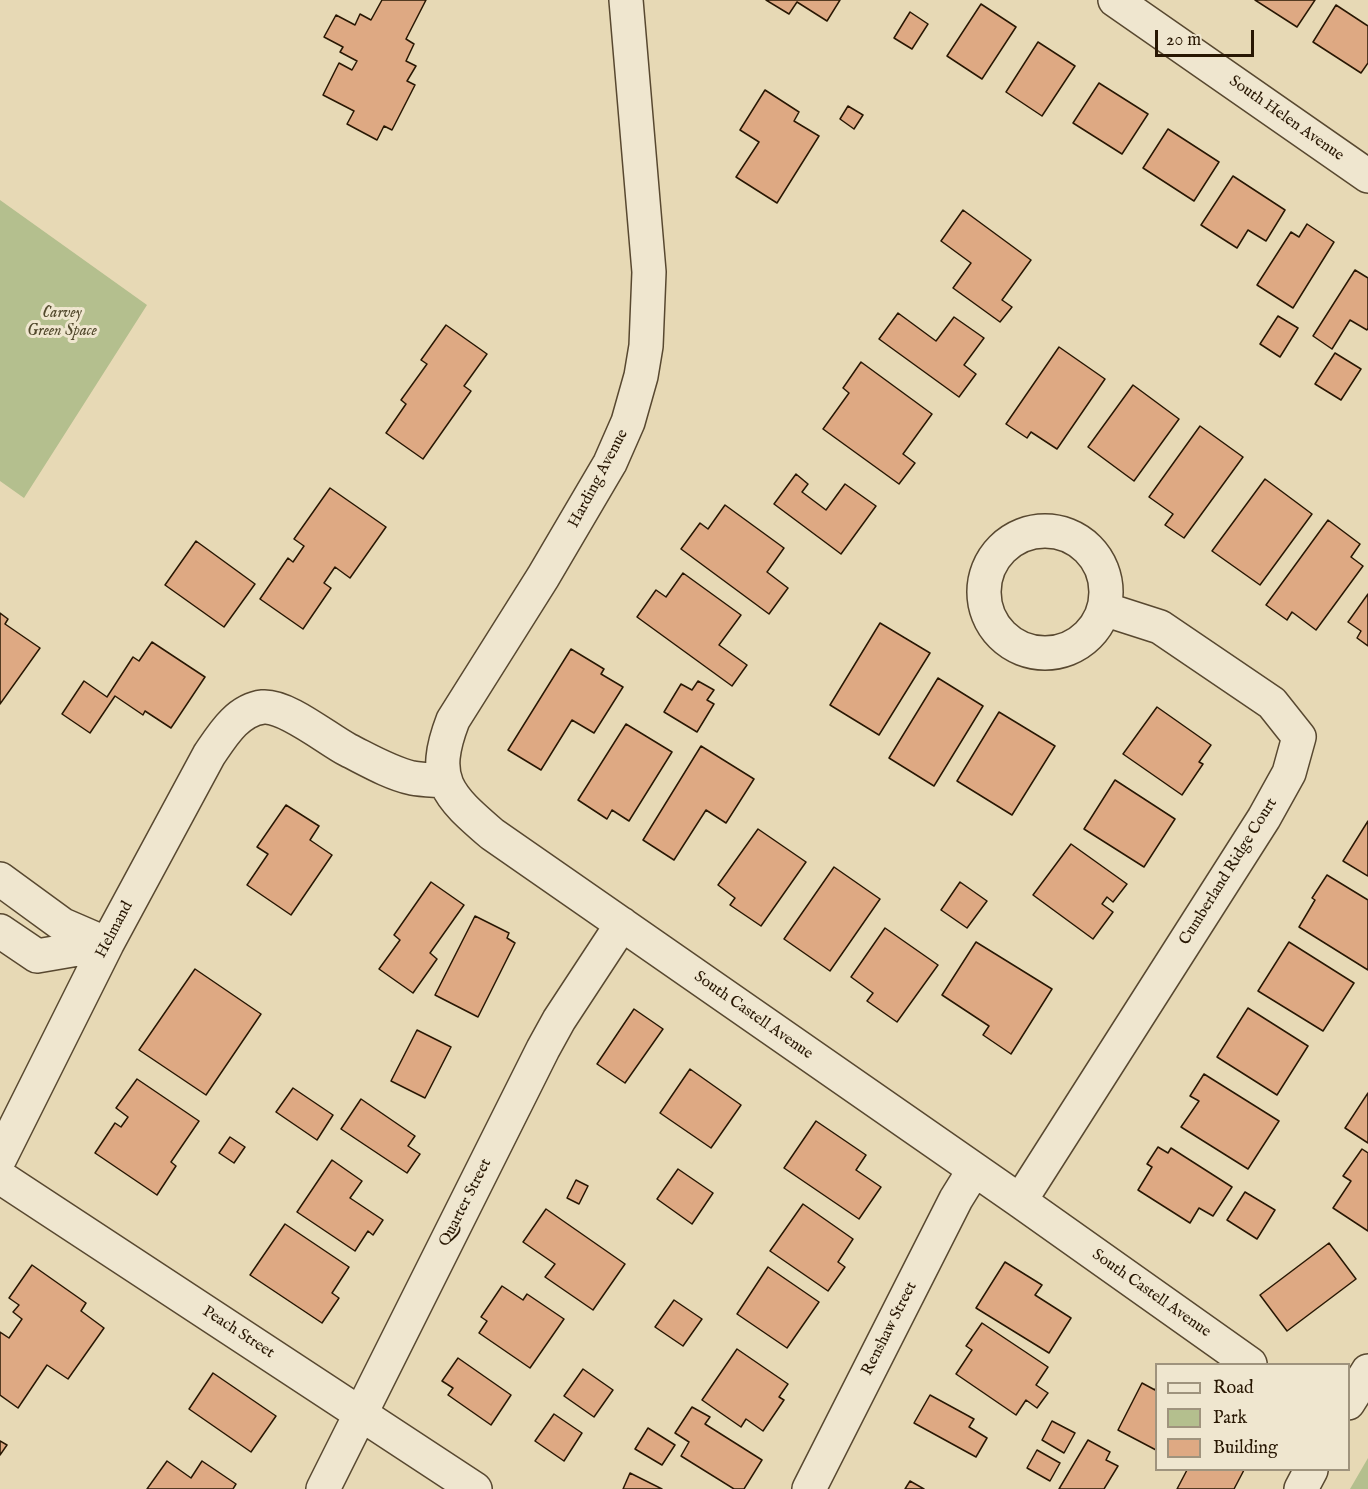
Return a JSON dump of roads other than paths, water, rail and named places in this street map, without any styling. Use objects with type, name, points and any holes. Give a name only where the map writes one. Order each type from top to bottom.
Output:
[{"type":"street","name":"Harding Avenue","points":[[445,781],[441,762],[453,720],[543,577],[610,464],[628,422],[641,376],[646,346],[649,272],[626,0]]},
{"type":"street","name":"South Helen Avenue","points":[[1115,0],[1368,176]]},
{"type":"street","name":"Cumberland Ridge Court","points":[[1020,1201],[1264,818],[1289,773],[1299,737],[1272,703],[1160,627],[1104,609]]},
{"type":"street","name":"Helmand","points":[[0,1158],[107,944],[208,754],[226,729],[245,713],[263,707],[285,712],[346,749],[383,767],[411,778],[445,781]]},
{"type":"street","name":"South Castell Avenue","points":[[445,781],[462,808],[492,834],[1020,1201],[1247,1363]]},
{"type":"street","points":[[0,879],[63,925],[107,944]]},
{"type":"street","name":"Quarter Street","points":[[323,1489],[543,1049],[559,1020],[622,924]]},
{"type":"street","points":[[0,931],[38,956],[107,944]]},
{"type":"street","name":"Renshaw Street","points":[[809,1489],[956,1199],[974,1170]]},
{"type":"street","name":"Peach Street","points":[[0,1178],[475,1489]]},
{"type":"street","points":[[1350,1400],[1368,1371]]},
{"type":"street","points":[[1301,1489],[1310,1471]]},
{"type":"park label","name":"Carvey Green Space","points":[[62,323]]}]
